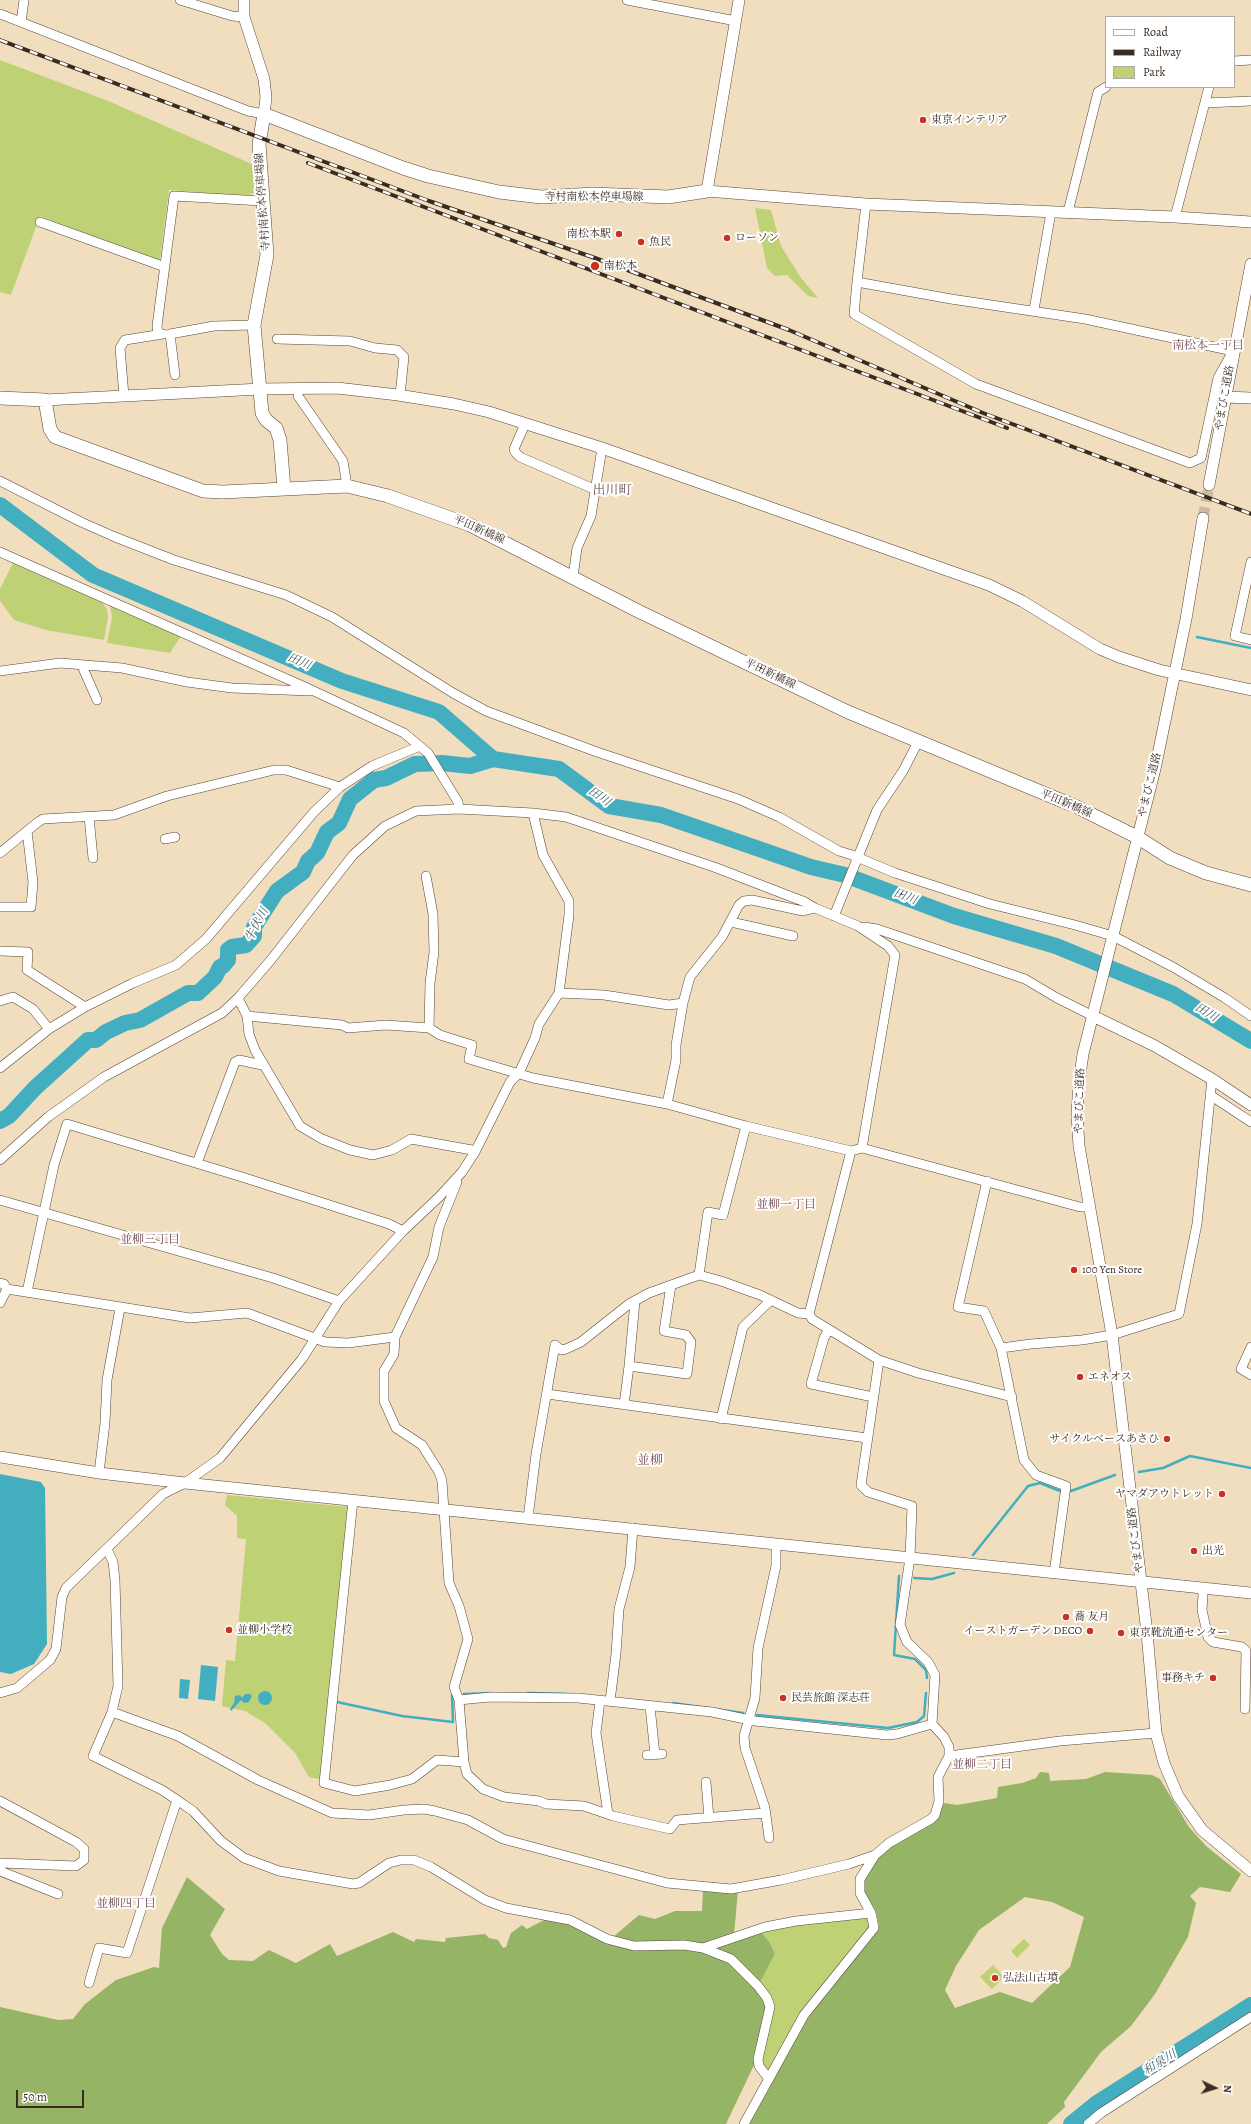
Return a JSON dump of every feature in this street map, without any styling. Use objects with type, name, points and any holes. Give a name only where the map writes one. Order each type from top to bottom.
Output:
[{"type":"main road","name":"寺村南松本停車場線","points":[[284,489],[280,440],[276,428],[266,420],[262,413],[254,325],[257,301],[267,255],[259,144],[264,114],[403,168],[428,176],[499,192],[541,197],[593,194],[668,197],[707,190]]},
{"type":"main road","points":[[0,398],[45,400],[50,429],[55,437],[64,442],[203,491],[223,492],[284,489]]},
{"type":"main road","name":"平田新橋線","points":[[284,489],[347,486],[388,496],[470,525],[572,577],[848,712],[1077,807],[1136,837],[1170,858],[1206,874],[1251,885]]},
{"type":"street","points":[[21,22],[24,0]]},
{"type":"street","points":[[180,0],[232,16],[244,17]]},
{"type":"street","points":[[0,14],[248,111],[264,114],[266,97],[264,79],[244,17],[244,0]]},
{"type":"street","points":[[627,0],[644,2],[736,21]]},
{"type":"street","points":[[740,0],[707,190],[866,204],[1175,217],[1251,222]]},
{"type":"street","points":[[1235,61],[1251,60]]},
{"type":"street","points":[[1068,212],[1098,92],[1105,88]]},
{"type":"street","points":[[1175,217],[1209,88]]},
{"type":"street","points":[[1205,103],[1251,101]]},
{"type":"street","points":[[158,335],[157,326],[174,196],[262,201]]},
{"type":"street","points":[[857,282],[951,299],[1034,310],[1085,319],[1233,351],[1218,378],[1201,458],[1190,463],[976,384],[854,314],[857,282],[866,204]]},
{"type":"street","points":[[1034,310],[1051,212]]},
{"type":"street","points":[[40,222],[165,267]]},
{"type":"street","name":"やまびこ道路","points":[[1209,485],[1224,397],[1251,264]]},
{"type":"street","points":[[124,396],[120,348],[125,340],[214,326],[254,325]]},
{"type":"street","points":[[170,334],[175,375]]},
{"type":"street","points":[[276,339],[350,341],[375,348],[397,350],[404,357],[400,395]]},
{"type":"street","points":[[45,400],[261,389],[337,388],[400,395],[454,404],[489,412],[602,448],[989,584],[1022,601],[1100,648],[1138,664],[1251,690]]},
{"type":"street","points":[[298,396],[343,461],[347,486]]},
{"type":"street","points":[[1224,397],[1251,398]]},
{"type":"street","points":[[526,424],[514,449],[520,457],[596,490]]},
{"type":"street","points":[[572,577],[577,548],[590,516],[596,490],[602,448]]},
{"type":"street","points":[[0,481],[81,522],[115,537],[174,560],[286,595],[332,617],[486,712],[590,750],[738,799],[779,817],[839,851],[895,873],[990,904],[1075,925],[1112,939],[1173,967],[1225,998],[1251,1016]]},
{"type":"street","name":"やまびこ道路","points":[[1203,518],[1186,619],[1155,769],[1136,837],[1083,1054],[1077,1114],[1079,1146],[1112,1335],[1141,1582],[1251,1593]]},
{"type":"street","points":[[0,552],[315,691],[404,733],[428,752],[459,808]]},
{"type":"street","points":[[1251,562],[1235,636],[1251,640]]},
{"type":"street","points":[[0,671],[60,663],[82,666],[122,668],[187,682],[232,688],[315,691]]},
{"type":"street","points":[[82,666],[97,700]]},
{"type":"street","points":[[835,914],[877,810],[904,771],[918,742]]},
{"type":"street","points":[[0,1068],[49,1029],[85,1007],[133,983],[176,965],[201,943],[314,812],[340,787],[372,766],[420,746]]},
{"type":"street","points":[[0,853],[43,819],[114,815],[167,796],[274,770],[286,770],[340,787]]},
{"type":"street","points":[[0,1160],[48,1117],[104,1077],[222,1013],[238,998],[270,961],[352,855],[385,826],[400,817],[416,811],[459,808],[533,813],[580,820],[714,867],[805,902],[815,908],[835,914],[858,926],[888,946],[895,955],[862,1148]]},
{"type":"street","points":[[533,813],[543,855],[569,901],[569,915],[559,993],[549,1006],[539,1024],[535,1038],[519,1073],[510,1082],[475,1152],[462,1172],[448,1201],[439,1227],[433,1257],[395,1337],[394,1354],[384,1371],[384,1401],[396,1428],[422,1445],[439,1472],[442,1481],[449,1583],[459,1606],[468,1639],[454,1687],[459,1700],[464,1762],[467,1774],[483,1789],[504,1797],[539,1801],[546,1804],[584,1806],[608,1814],[670,1829],[677,1820],[766,1813]]},
{"type":"street","points":[[89,817],[93,858]]},
{"type":"street","points":[[0,907],[31,907],[33,882],[27,831]]},
{"type":"street","points":[[165,839],[175,837]]},
{"type":"street","points":[[426,876],[433,914],[434,952],[430,983],[429,1028]]},
{"type":"street","points":[[667,1104],[676,1060],[676,1045],[683,1003],[690,977],[722,937],[739,905],[744,901],[752,900],[804,911],[815,908]]},
{"type":"street","points":[[731,922],[793,936]]},
{"type":"street","points":[[858,926],[877,929],[1025,979],[1057,998],[1094,1011],[1212,1079],[1251,1105]]},
{"type":"street","points":[[0,951],[28,952],[27,970],[85,1007]]},
{"type":"street","points":[[559,993],[604,994],[668,1005],[683,1003]]},
{"type":"street","points":[[0,1001],[14,997],[33,1009],[49,1029]]},
{"type":"street","points":[[238,998],[247,1016],[250,1034],[262,1064],[300,1126],[322,1139],[350,1150],[373,1155],[392,1150],[410,1139],[472,1150],[475,1152]]},
{"type":"street","points":[[247,1016],[342,1024],[348,1028],[386,1025],[429,1028],[440,1035],[472,1045],[470,1059],[519,1073],[667,1104],[746,1126],[852,1151],[862,1148],[987,1181],[1080,1208],[1090,1207]]},
{"type":"street","points":[[197,1163],[235,1062],[239,1060],[262,1064]]},
{"type":"street","points":[[1002,1348],[1082,1340],[1112,1335],[1179,1314],[1197,1224],[1212,1079]]},
{"type":"street","points":[[1210,1095],[1251,1122]]},
{"type":"street","points":[[27,1292],[43,1211],[54,1165],[67,1124],[197,1163],[389,1224],[403,1231]]},
{"type":"street","points":[[699,1275],[708,1212],[723,1215],[746,1126]]},
{"type":"street","points":[[852,1151],[809,1314],[812,1319],[828,1331],[879,1360],[918,1373],[1012,1397]]},
{"type":"street","points":[[0,1692],[17,1688],[50,1660],[56,1650],[62,1597],[66,1588],[163,1494],[185,1483],[220,1458],[302,1359],[339,1301],[403,1231],[439,1197],[462,1172]]},
{"type":"street","points":[[987,1181],[958,1307],[984,1311],[1002,1348],[1026,1464],[1036,1475],[1066,1486],[1054,1573]]},
{"type":"street","points":[[0,1200],[43,1211],[273,1278],[339,1301]]},
{"type":"street","points":[[528,1518],[536,1454],[555,1345],[561,1350],[581,1342],[619,1310],[648,1293],[699,1275],[721,1281],[771,1300],[798,1313],[809,1314]]},
{"type":"street","points":[[629,1366],[687,1374],[691,1342],[686,1335],[664,1330],[671,1285]]},
{"type":"street","points":[[0,1303],[4,1286],[27,1292],[120,1308],[190,1318],[247,1313],[325,1342],[348,1343],[395,1337]]},
{"type":"street","points":[[721,1419],[743,1327],[771,1300]]},
{"type":"street","points":[[624,1405],[635,1301]]},
{"type":"street","points":[[99,1473],[105,1423],[107,1380],[120,1308]]},
{"type":"street","points":[[828,1331],[824,1338],[811,1384],[873,1397]]},
{"type":"street","points":[[1251,1347],[1241,1370],[1251,1375]]},
{"type":"street","points":[[744,2124],[804,2015],[874,1928],[871,1912],[860,1893],[860,1879],[875,1855],[889,1843],[931,1819],[935,1815],[939,1801],[938,1777],[949,1756],[949,1747],[944,1737],[932,1724],[935,1675],[928,1662],[908,1642],[900,1625],[910,1558],[912,1506],[868,1492],[861,1485],[879,1360]]},
{"type":"street","points":[[547,1394],[867,1438]]},
{"type":"street","points":[[0,1457],[99,1473],[185,1483],[633,1528],[1141,1582],[1156,1733],[1164,1763],[1178,1796],[1202,1830],[1251,1871]]},
{"type":"street","points":[[353,1500],[324,1783],[355,1790],[383,1786],[412,1778],[437,1760],[464,1762]]},
{"type":"street","points":[[610,1701],[616,1654],[619,1609],[630,1567],[633,1528]]},
{"type":"street","points":[[769,1838],[766,1813],[745,1748],[744,1736],[755,1698],[758,1648],[776,1566],[776,1544]]},
{"type":"street","points":[[107,1549],[113,1562],[118,1642],[118,1686],[112,1712],[94,1756],[162,1790],[193,1811],[221,1841],[244,1858],[279,1871],[353,1884],[359,1883],[389,1863],[402,1860],[414,1860],[431,1867],[485,1900],[506,1908],[570,1920],[607,1939],[634,1946],[684,1945],[703,1948],[731,1959],[758,1986],[767,1998],[770,2007],[758,2059],[760,2066],[769,2079]]},
{"type":"street","points":[[1202,1588],[1202,1610],[1208,1637],[1213,1642],[1242,1647],[1246,1651],[1245,1709]]},
{"type":"street","points":[[459,1700],[490,1697],[562,1697],[712,1712],[748,1718],[755,1721],[887,1735],[897,1734],[932,1724]]},
{"type":"street","points":[[600,1701],[596,1733],[608,1814]]},
{"type":"street","points":[[650,1706],[655,1755]]},
{"type":"street","points":[[112,1712],[178,1736],[258,1780],[332,1813],[369,1815],[404,1810],[424,1809],[435,1811],[468,1820],[503,1839],[667,1884],[731,1889],[781,1880],[849,1864],[875,1855]]},
{"type":"street","points":[[949,1756],[1060,1741],[1156,1733]]},
{"type":"street","points":[[706,1782],[710,1791],[709,1818]]},
{"type":"street","points":[[90,1983],[99,1948],[127,1953],[176,1800]]},
{"type":"street","points":[[0,1801],[76,1842],[84,1849],[84,1860],[76,1866],[0,1863]]},
{"type":"street","points":[[0,1871],[58,1894]]},
{"type":"street","points":[[703,1948],[765,1927],[796,1921],[871,1912]]},
{"type":"street","points":[[1088,2124],[1101,2113],[1251,2016]]},
{"type":"green space","points":[[0,60],[106,100],[254,165],[254,193],[245,196],[169,190],[160,259],[158,261],[40,216],[11,295],[0,292]]},
{"type":"green space","points":[[755,208],[771,210],[781,246],[801,278],[818,298],[808,296],[787,275],[775,276],[767,268]]},
{"type":"green space","points":[[14,561],[101,600],[107,610],[108,617],[104,640],[46,630],[14,620],[0,601],[0,589]]},
{"type":"green space","points":[[110,605],[181,636],[170,653],[107,643],[112,618]]},
{"type":"green space","points":[[227,1495],[349,1507],[321,1777],[319,1779],[309,1777],[295,1753],[265,1723],[245,1711],[222,1706],[226,1660],[235,1661],[246,1539],[237,1538],[237,1516],[225,1505]]},
{"type":"green space","points":[[1040,1772],[1049,1773],[1050,1781],[1086,1779],[1105,1772],[1152,1775],[1160,1779],[1189,1827],[1206,1846],[1241,1874],[1230,1892],[1200,1887],[1190,1896],[1196,1903],[1188,1937],[1155,1994],[1131,2026],[1101,2052],[1064,2102],[1065,2107],[1047,2124],[748,2124],[765,2096],[799,2030],[879,1926],[876,1911],[864,1891],[865,1878],[872,1864],[886,1850],[945,1803],[957,1805],[997,1798],[998,1787],[1022,1783],[1036,1778]],"holes":[[[1025,1897],[1052,1902],[1084,1917],[1070,1967],[1032,2003],[1000,1992],[955,2008],[945,1990],[956,1966],[979,1930]]]},
{"type":"green space","points":[[187,1877],[225,1909],[210,1935],[222,1954],[229,1960],[253,1961],[269,1950],[296,1963],[330,1944],[337,1956],[393,1932],[414,1942],[416,1939],[445,1942],[446,1938],[485,1934],[489,1938],[498,1940],[503,1948],[506,1947],[511,1933],[522,1925],[527,1929],[546,1919],[571,1923],[607,1942],[639,1915],[655,1919],[675,1911],[702,1911],[703,1890],[738,1890],[734,1935],[761,1932],[770,1943],[775,1954],[757,1988],[767,2007],[755,2063],[726,2124],[0,2124],[0,2007],[58,2020],[73,2019],[85,2004],[116,1980],[154,1967],[159,1968],[162,1928]]},
{"type":"green space","points":[[867,1918],[870,1925],[864,1938],[770,2070],[766,2070],[761,2061],[759,1984],[775,1954],[770,1943],[761,1932],[800,1924]]},
{"type":"green space","points":[[1024,1939],[1030,1945],[1017,1958],[1011,1951]]},
{"type":"green space","points":[[993,1965],[1004,1977],[992,1989],[980,1977]]},
{"type":"water","points":[[0,1474],[41,1482],[45,1488],[47,1644],[34,1664],[11,1674],[0,1672]]},
{"type":"water","points":[[201,1665],[218,1667],[215,1701],[198,1699]]},
{"type":"water","points":[[180,1679],[190,1680],[188,1699],[179,1698]]},
{"type":"water","points":[[265,1691],[270,1693],[272,1698],[270,1703],[265,1705],[260,1703],[258,1698],[260,1693]]},
{"type":"water","points":[[245,1694],[250,1694],[252,1696],[249,1702],[244,1703],[241,1700],[231,1711],[230,1709],[234,1703],[235,1696],[240,1695],[242,1698]]},
{"type":"waterway","name":"田川","points":[[0,505],[93,575],[342,681],[439,712],[493,759],[559,769],[609,806],[661,815],[811,867],[845,875],[954,916],[1056,946],[1173,994],[1251,1041]]},
{"type":"waterway","points":[[1197,637],[1251,648]]},
{"type":"waterway","name":"牛伏川","points":[[0,1121],[9,1116],[35,1088],[88,1040],[96,1040],[106,1032],[125,1023],[140,1020],[188,993],[198,993],[215,977],[220,967],[223,966],[228,960],[228,950],[232,947],[246,945],[254,936],[254,927],[277,891],[303,872],[308,861],[317,853],[327,832],[339,823],[350,799],[374,780],[386,778],[415,764],[442,763],[470,766],[493,759]]},
{"type":"waterway","points":[[1139,1472],[1163,1468],[1190,1456],[1251,1468]]},
{"type":"waterway","points":[[1071,1491],[1115,1475]]},
{"type":"waterway","points":[[973,1555],[1028,1486],[1040,1483],[1060,1491]]},
{"type":"waterway","points":[[914,1578],[932,1579],[954,1573]]},
{"type":"waterway","points":[[899,1576],[894,1655],[915,1659],[926,1670],[927,1678]]},
{"type":"waterway","points":[[464,1694],[491,1693]]},
{"type":"waterway","points":[[528,1693],[567,1694]]},
{"type":"waterway","points":[[757,1715],[888,1728],[917,1722],[924,1716],[926,1693]]},
{"type":"waterway","points":[[337,1702],[402,1716],[453,1722],[452,1695]]},
{"type":"waterway","points":[[673,1703],[743,1713]]},
{"type":"waterway","name":"和泉川","points":[[1071,2124],[1097,2103],[1251,2005]]},
{"type":"tunnel","points":[[1203,518],[1209,485]]},
{"type":"railway","points":[[0,40],[429,201],[595,258],[789,330],[983,413],[1251,514]]},
{"type":"railway","points":[[308,163],[1007,428]]},
{"type":"place","name":"東京インテリア","points":[[923,120]]},
{"type":"place","name":"南松本駅","points":[[619,234]]},
{"type":"place","name":"ローソン","points":[[727,238]]},
{"type":"place","name":"魚民","points":[[641,242]]},
{"type":"place","name":"南松本","points":[[595,266]]},
{"type":"place","name":"100 Yen Store","points":[[1074,1270]]},
{"type":"place","name":"エネオス","points":[[1080,1377]]},
{"type":"place","name":"サイクルベースあさひ","points":[[1167,1439]]},
{"type":"place","name":"ヤマダアウトレット","points":[[1222,1494]]},
{"type":"place","name":"出光","points":[[1194,1551]]},
{"type":"place","name":"蕎 友月","points":[[1066,1617]]},
{"type":"place","name":"並柳小学校","points":[[229,1630]]},
{"type":"place","name":"イーストガーデン DECO","points":[[1090,1631]]},
{"type":"place","name":"東京靴流通センター","points":[[1121,1633]]},
{"type":"place","name":"事務キチ","points":[[1213,1678]]},
{"type":"place","name":"民芸旅館 深志荘","points":[[783,1698]]},
{"type":"place","name":"弘法山古墳","points":[[995,1978]]},
{"type":"district","name":"南松本一丁目","points":[[1208,346]]},
{"type":"district","name":"出川町","points":[[612,491]]},
{"type":"district","name":"並柳一丁目","points":[[786,1205]]},
{"type":"district","name":"並柳三丁目","points":[[150,1240]]},
{"type":"district","name":"並柳","points":[[650,1461]]},
{"type":"district","name":"並柳二丁目","points":[[982,1765]]},
{"type":"district","name":"並柳四丁目","points":[[126,1904]]}]
